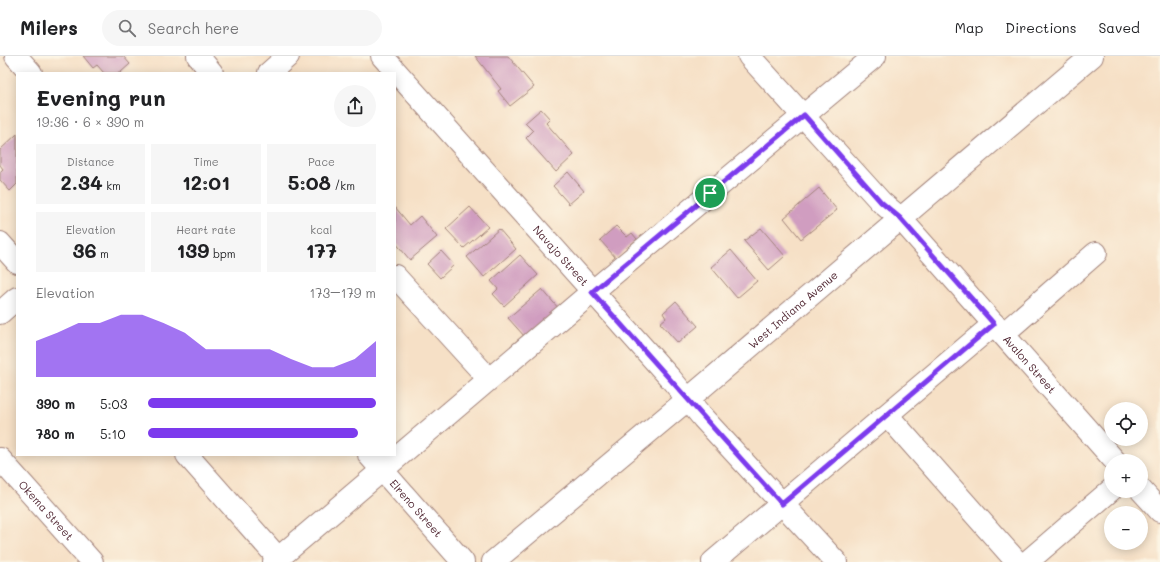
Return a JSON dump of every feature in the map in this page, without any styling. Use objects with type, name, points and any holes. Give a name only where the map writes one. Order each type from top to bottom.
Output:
[{"type":"street","points":[[16,56],[29,72]]},
{"type":"street","points":[[198,56],[211,72]]},
{"type":"street","points":[[270,72],[288,56]]},
{"type":"street","name":"Navajo Street","points":[[382,56],[671,379],[687,400],[836,562]]},
{"type":"street","name":"Avalon Street","points":[[750,56],[881,202],[900,218],[1109,454]]},
{"type":"street","points":[[396,447],[489,379],[875,56]]},
{"type":"street","name":"West Indiana Avenue","points":[[493,562],[687,400],[1092,56]]},
{"type":"street","points":[[0,243],[16,261]]},
{"type":"street","points":[[713,562],[887,415],[1096,253]]},
{"type":"street","points":[[396,277],[489,379]]},
{"type":"street","points":[[0,313],[16,299]]},
{"type":"street","points":[[887,415],[1017,562]]},
{"type":"street","points":[[188,456],[276,560],[375,462],[383,456]]},
{"type":"street","name":"Okema Street","points":[[0,459],[92,562]]},
{"type":"street","name":"Elreno Street","points":[[375,462],[462,562]]},
{"type":"street","points":[[1028,562],[1104,496]]},
{"type":"street","points":[[1148,498],[1160,511]]},
{"type":"building","points":[[83,56],[123,56],[130,64],[121,72],[103,72],[97,65],[93,68]]},
{"type":"building","points":[[475,56],[508,56],[534,87],[510,106],[498,91],[501,89]]},
{"type":"building","points":[[541,109],[550,119],[546,123],[574,155],[556,172],[526,138],[533,131],[525,123]]},
{"type":"building","points":[[16,135],[16,185],[10,191],[0,180],[0,172],[3,169],[0,165],[0,150]]},
{"type":"building","points":[[568,172],[584,191],[569,204],[553,186]]},
{"type":"building","points":[[819,188],[837,210],[801,239],[784,218]]},
{"type":"building","points":[[470,207],[488,227],[464,248],[446,229]]},
{"type":"building","points":[[396,208],[410,225],[420,216],[437,237],[410,260],[396,243]]},
{"type":"building","points":[[616,226],[627,237],[632,233],[637,239],[616,258],[600,240]]},
{"type":"building","points":[[761,228],[785,256],[769,270],[744,241]]},
{"type":"building","points":[[499,229],[516,249],[484,277],[467,257]]},
{"type":"building","points":[[731,250],[757,281],[737,298],[711,267]]},
{"type":"building","points":[[441,251],[454,265],[440,278],[427,264]]},
{"type":"building","points":[[520,255],[538,275],[504,306],[493,294],[498,289],[491,281]]},
{"type":"building","points":[[542,289],[559,309],[525,337],[508,318]]},
{"type":"building","points":[[676,301],[698,326],[678,343],[660,323],[666,318],[663,313]]},
{"type":"route","points":[[804,115],[881,202],[900,218],[994,324],[782,504],[703,418],[671,379],[592,292],[710,193],[804,115]]}]
